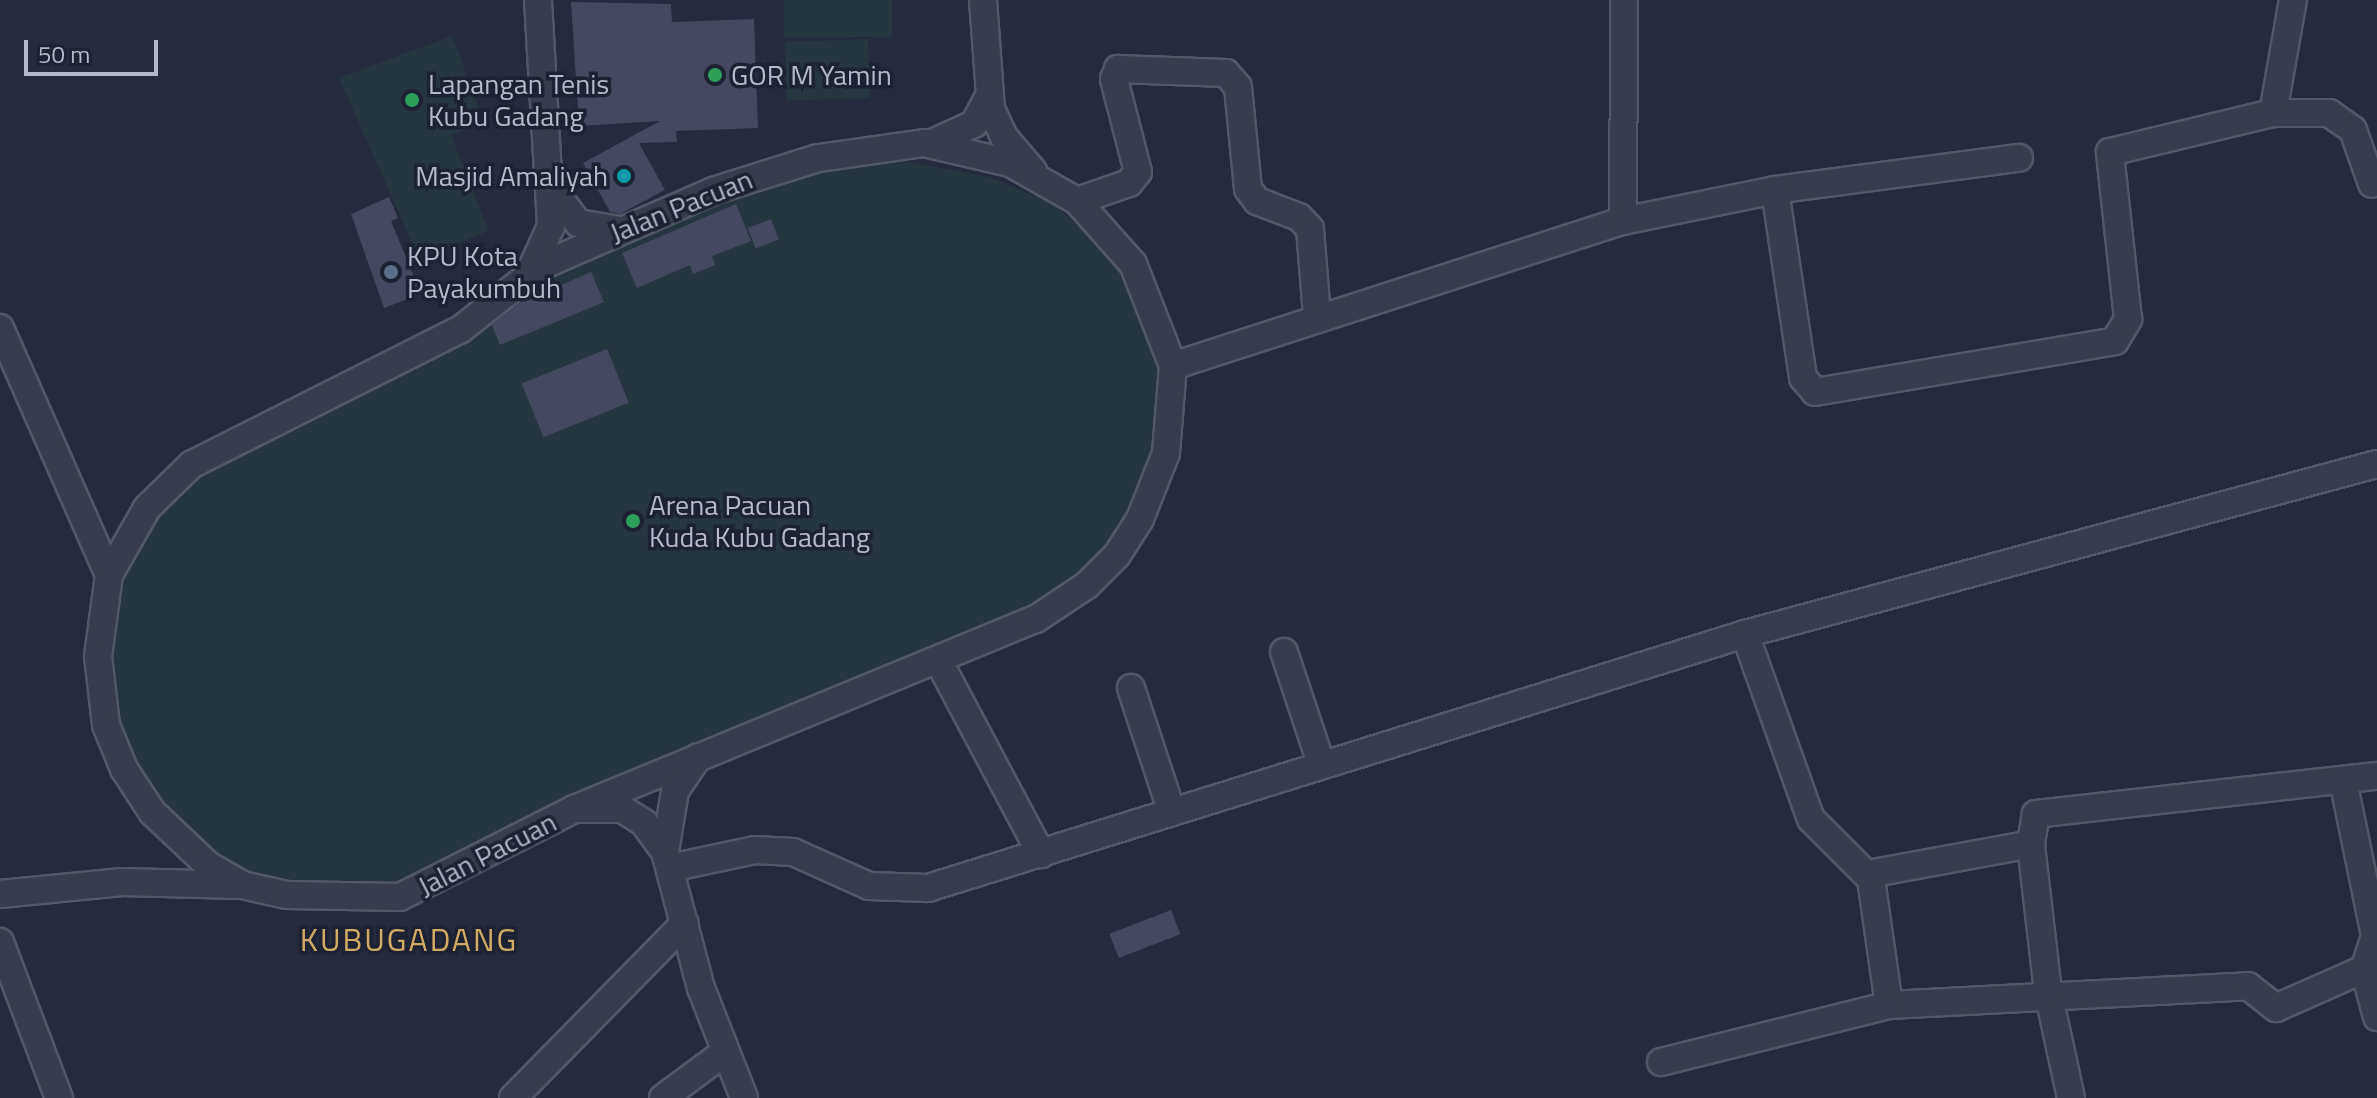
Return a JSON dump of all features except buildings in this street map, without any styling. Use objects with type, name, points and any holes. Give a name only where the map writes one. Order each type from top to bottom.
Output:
[{"type":"street","points":[[515,286],[549,240],[551,187],[538,0]]},
{"type":"street","points":[[983,0],[989,96],[1004,137],[1038,176]]},
{"type":"street","points":[[1623,221],[1624,0]]},
{"type":"street","points":[[2273,113],[2293,0]]},
{"type":"street","points":[[1077,201],[1129,183],[1138,172],[1114,79],[1118,69],[1226,73],[1238,87],[1248,189],[1257,201],[1299,217],[1310,229],[1317,316]]},
{"type":"street","points":[[924,143],[967,130],[989,96]]},
{"type":"street","points":[[1775,190],[1803,378],[1811,390],[1827,393],[2115,341],[2128,319],[2110,152],[2273,113],[2329,113],[2353,130],[2372,184]]},
{"type":"street","name":"Jalan Pacuan","points":[[924,143],[980,154],[1038,176],[1077,201],[1133,264],[1173,366],[1166,453],[1140,519],[1117,555],[1055,608],[938,660],[574,809],[400,897],[326,900],[242,885],[208,865],[161,822],[113,746],[98,656],[109,575],[141,516],[183,470],[461,329],[515,286],[619,230],[762,173],[861,150],[924,143]]},
{"type":"street","points":[[1173,366],[1317,316],[1623,221],[1775,190],[2019,158]]},
{"type":"street","points":[[551,187],[578,223],[619,230]]},
{"type":"street","points":[[0,328],[109,575]]},
{"type":"street","points":[[667,860],[755,850],[793,852],[892,890],[928,888],[1321,763],[1745,634],[2377,464]]},
{"type":"street","points":[[1745,634],[1811,819],[1868,874],[1889,1005]]},
{"type":"street","points":[[1284,652],[1321,763]]},
{"type":"street","points":[[938,660],[1041,854]]},
{"type":"street","points":[[1131,688],[1171,810]]},
{"type":"street","points":[[667,860],[675,791],[698,757]]},
{"type":"street","points":[[2071,1098],[2048,992],[2031,844],[2031,819],[2041,811],[2377,776]]},
{"type":"street","points":[[2343,780],[2375,936],[2364,969],[2377,1017]]},
{"type":"street","points":[[574,809],[622,809],[644,823],[667,860],[725,1052],[744,1098]]},
{"type":"street","points":[[1868,874],[2031,844]]},
{"type":"street","points":[[0,894],[122,882],[242,885]]},
{"type":"street","points":[[513,1098],[685,923]]},
{"type":"street","points":[[0,942],[59,1098]]},
{"type":"street","points":[[1661,1062],[1889,1005],[2048,992],[2248,986],[2276,1008],[2364,969]]},
{"type":"street","points":[[663,1098],[725,1052]]},
{"type":"shaded area","points":[[784,0],[892,0],[892,37],[784,37]]},
{"type":"shaded area","points":[[452,36],[484,122],[451,135],[489,231],[419,258],[339,78]]},
{"type":"shaded area","points":[[868,39],[870,98],[787,101],[785,42]]},
{"type":"shaded area","name":"Arena Pacuan Kuda Kubu Gadang","points":[[892,159],[989,177],[1054,204],[1110,256],[1136,300],[1159,368],[1159,439],[1132,508],[1091,565],[1030,606],[571,802],[390,888],[306,891],[225,866],[147,790],[109,704],[108,597],[162,490],[537,280],[701,206],[843,163]]},
{"type":"place","name":"GOR M Yamin","points":[[715,75]]},
{"type":"place","name":"Lapangan Tenis Kubu Gadang","points":[[412,100]]},
{"type":"place","name":"Masjid Amaliyah","points":[[624,176]]},
{"type":"place","name":"KPU Kota Payakumbuh","points":[[391,272]]},
{"type":"place","name":"Arena Pacuan Kuda Kubu Gadang","points":[[633,521]]},
{"type":"district","name":"KUBUGADANG","points":[[409,939]]}]
